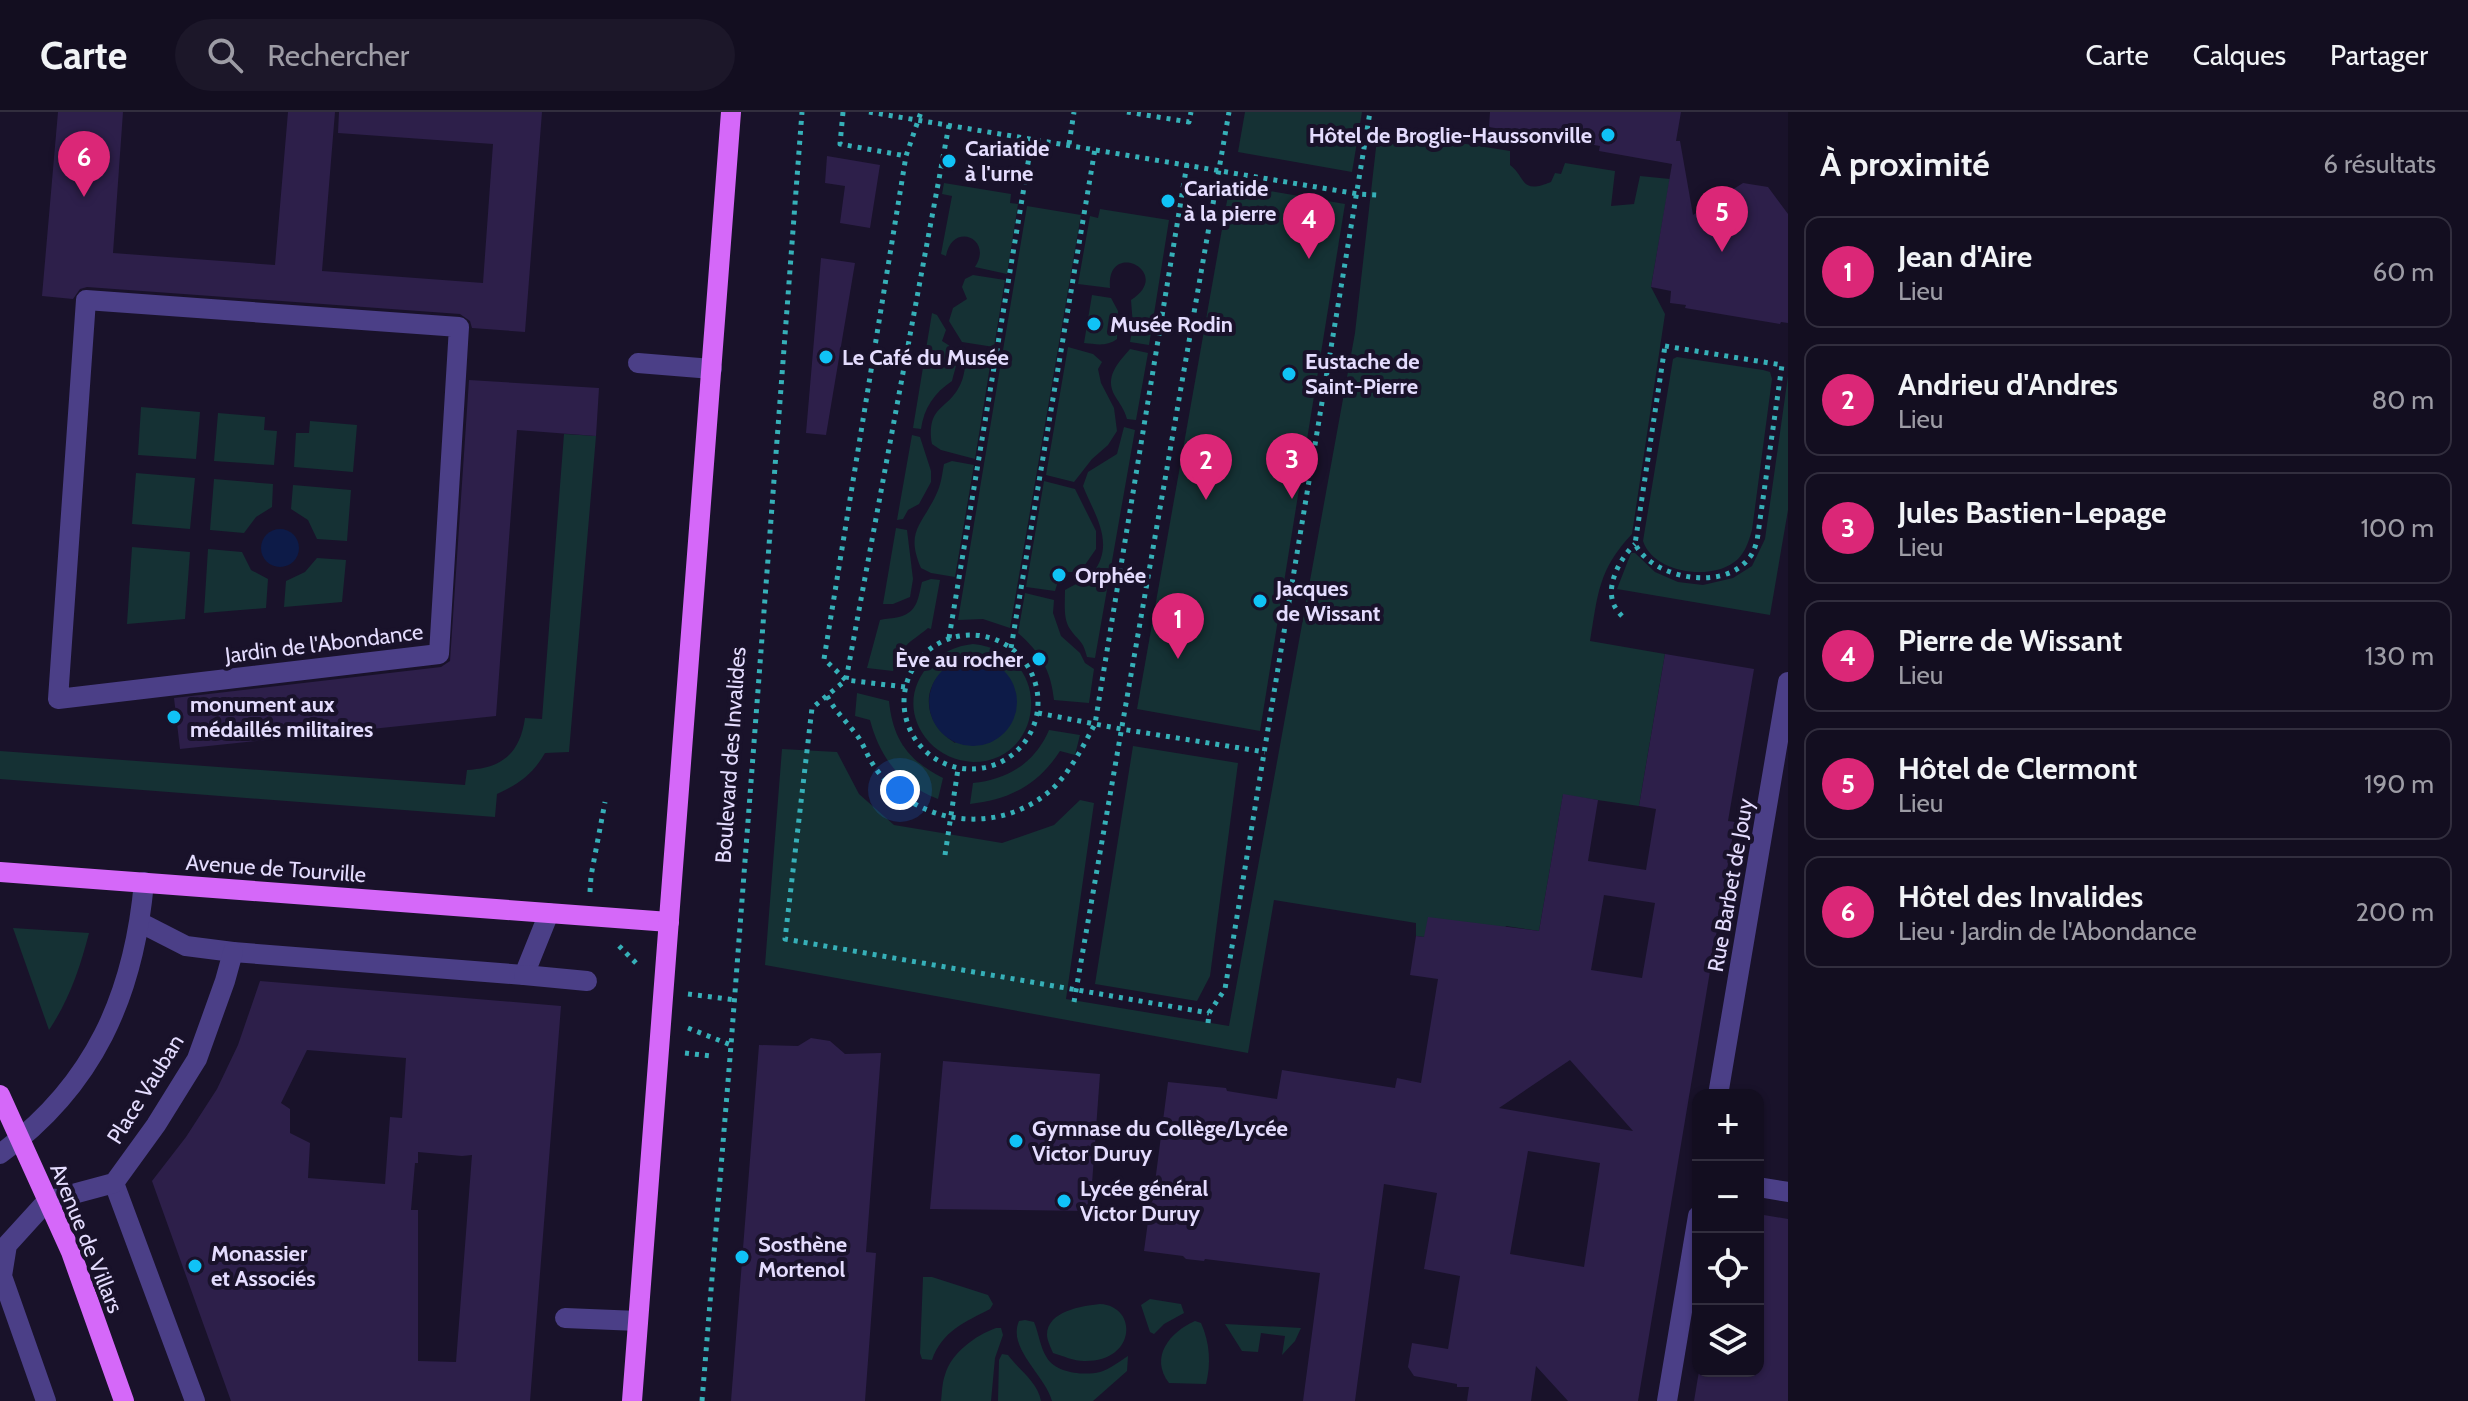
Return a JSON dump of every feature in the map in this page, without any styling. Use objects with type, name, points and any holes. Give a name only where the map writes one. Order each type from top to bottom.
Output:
[{"type":"main road","points":[[632,1401],[731,112]]},
{"type":"main road","name":"Avenue de Tourville","points":[[0,872],[669,922]]},
{"type":"main road","name":"Avenue de Villars","points":[[0,1095],[71,1252],[124,1401]]},
{"type":"street","name":"Jardin de l'Abondance","points":[[86,300],[459,327],[439,654],[58,699],[86,300]]},
{"type":"street","points":[[638,363],[712,369]]},
{"type":"street","name":"Rue Barbet de Jouy","points":[[1719,1089],[1788,682]]},
{"type":"street","points":[[0,1154],[20,1139],[64,1095],[94,1054],[116,1011],[136,948],[144,882]]},
{"type":"street","points":[[524,975],[549,913]]},
{"type":"street","points":[[141,923],[186,946],[587,981]]},
{"type":"street","name":"Place Vauban","points":[[114,1183],[156,1125],[197,1059],[233,952]]},
{"type":"street","points":[[46,1401],[2,1276],[7,1245],[47,1201],[114,1183],[195,1401]]},
{"type":"street","points":[[1764,1188],[1788,1192]]},
{"type":"street","points":[[1667,1401],[1695,1233]]},
{"type":"street","points":[[565,1318],[638,1321]]},
{"type":"path","name":"Boulevard des Invalides","points":[[702,1401],[802,112]]},
{"type":"path","points":[[843,112],[840,144],[906,156]]},
{"type":"path","points":[[869,112],[1378,195]]},
{"type":"path","points":[[905,687],[846,680],[824,659],[906,156],[921,112]]},
{"type":"path","points":[[1069,144],[1074,112]]},
{"type":"path","points":[[1127,112],[1189,122],[1191,112]]},
{"type":"path","points":[[1074,1002],[1229,112]]},
{"type":"path","points":[[1208,1023],[1209,1013],[1225,989],[1370,112]]},
{"type":"path","points":[[949,125],[846,680],[812,708],[785,939],[1209,1013]]},
{"type":"path","points":[[949,638],[1032,139]]},
{"type":"path","points":[[1011,648],[1095,149]]},
{"type":"path","points":[[827,696],[836,712],[858,736],[875,767],[902,797],[938,815],[978,820],[1018,811],[1052,789],[1077,758],[1095,724],[1187,164]]},
{"type":"path","points":[[1622,616],[1613,604],[1616,571],[1635,544],[1665,346],[1782,365],[1757,541],[1749,559],[1732,572],[1716,578],[1695,577],[1652,564],[1641,555],[1635,544]]},
{"type":"path","points":[[975,634],[1000,641],[1025,661],[1034,676],[1038,713],[1032,733],[1019,751],[1001,763],[980,770],[958,769],[937,762],[920,748],[909,730],[903,709],[905,687],[914,666],[929,649],[949,638],[975,634]]},
{"type":"path","points":[[1038,713],[1265,752]]},
{"type":"path","points":[[945,855],[958,769]]},
{"type":"path","points":[[591,884],[605,802]]},
{"type":"path","points":[[661,1017],[731,1045]]},
{"type":"path","points":[[685,1053],[711,1056]]},
{"type":"green space","points":[[1245,112],[1362,112],[1352,172],[1238,152]]},
{"type":"green space","points":[[1378,130],[1510,151],[1510,165],[1525,183],[1534,187],[1551,182],[1555,173],[1561,174],[1565,163],[1615,171],[1611,206],[1634,204],[1640,176],[1670,179],[1651,287],[1665,314],[1632,534],[1612,559],[1601,583],[1590,641],[1665,654],[1639,806],[1563,795],[1539,931],[1506,926],[1504,930],[1424,937],[1416,936],[1416,923],[1274,900],[1248,1053],[765,965],[782,749],[837,752],[859,794],[894,825],[1002,843],[1054,825],[1080,800],[1094,803],[1066,999],[1229,1026],[1355,333]]},
{"type":"green space","points":[[944,183],[1011,194],[1010,203],[1018,204],[1007,274],[975,267],[979,248],[970,238],[963,236],[956,239],[946,256],[941,254],[952,196],[942,194]]},
{"type":"green space","points":[[1230,184],[1345,204],[1260,731],[1137,709]]},
{"type":"green space","points":[[1027,206],[1081,215],[1010,628],[983,619],[958,620]]},
{"type":"green space","points":[[1100,209],[1169,220],[1149,345],[1130,342],[1133,326],[1131,300],[1143,289],[1146,279],[1143,271],[1126,262],[1118,265],[1112,273],[1110,288],[1078,284],[1090,216],[1098,218]]},
{"type":"green space","points":[[973,275],[1005,280],[994,347],[962,342],[949,321],[953,308],[967,299],[962,287],[965,279]]},
{"type":"green space","points":[[1092,295],[1111,298],[1118,311],[1117,339],[1109,343],[1084,343]]},
{"type":"green space","points":[[932,313],[937,315],[946,330],[942,341],[956,354],[957,363],[952,381],[931,402],[921,429],[913,428]]},
{"type":"green space","points":[[1068,347],[1093,354],[1102,362],[1098,369],[1101,383],[1114,408],[1117,431],[1074,482],[1046,475]]},
{"type":"green space","points":[[1130,349],[1148,353],[1136,420],[1127,419],[1111,383],[1114,371]]},
{"type":"green space","points":[[970,351],[992,354],[975,459],[941,450],[932,444],[931,431],[935,415],[961,383]]},
{"type":"green space","points":[[1677,357],[1763,370],[1770,372],[1772,379],[1751,534],[1738,559],[1715,571],[1686,571],[1672,567],[1659,561],[1643,541],[1673,359]]},
{"type":"green space","points":[[1788,376],[1788,510],[1770,615],[1617,589],[1631,553],[1635,553],[1655,572],[1678,582],[1703,585],[1733,578],[1752,566],[1765,539]]},
{"type":"green space","points":[[141,407],[200,412],[196,459],[138,455]]},
{"type":"green space","points":[[218,413],[265,417],[264,430],[277,431],[274,465],[214,461]]},
{"type":"green space","points":[[310,421],[357,425],[353,472],[294,467],[296,433],[309,433]]},
{"type":"green space","points":[[1124,427],[1135,430],[1095,658],[1087,657],[1066,621],[1065,590],[1090,576],[1100,562],[1103,551],[1101,529],[1083,486],[1088,472],[1117,454]]},
{"type":"green space","points":[[564,434],[596,436],[569,752],[545,753],[525,778],[497,794],[495,817],[0,779],[0,751],[465,785],[467,770],[491,766],[508,756],[519,741],[525,718],[542,719]]},
{"type":"green space","points":[[912,435],[920,437],[931,471],[931,482],[919,504],[908,510],[903,519],[897,520]]},
{"type":"green space","points":[[952,461],[974,465],[955,577],[921,568],[915,545],[917,529],[939,487],[944,464]]},
{"type":"green space","points":[[136,473],[195,478],[190,529],[132,524]]},
{"type":"green space","points":[[214,479],[273,484],[272,507],[256,517],[244,533],[210,530]]},
{"type":"green space","points":[[1044,481],[1075,489],[1096,531],[1096,549],[1080,572],[1061,572],[1055,591],[1026,587]]},
{"type":"green space","points":[[293,485],[351,490],[347,541],[317,539],[308,520],[291,509]]},
{"type":"green space","points":[[896,528],[907,530],[913,579],[910,597],[893,604],[883,604]]},
{"type":"green space","points":[[132,547],[190,552],[185,619],[127,624]]},
{"type":"green space","points":[[208,549],[242,552],[251,570],[268,579],[266,608],[204,613]]},
{"type":"green space","points":[[317,558],[346,560],[342,602],[284,607],[286,581],[305,572]]},
{"type":"green space","points":[[940,580],[931,629],[928,628],[906,645],[893,671],[867,668],[880,620],[910,612],[916,604],[922,582]]},
{"type":"green space","points":[[1025,593],[1054,600],[1053,613],[1061,636],[1094,669],[1089,703],[1054,700],[1043,662],[1018,633]]},
{"type":"green space","points":[[973,644],[1000,651],[1018,666],[1028,685],[1031,706],[1027,727],[1015,745],[997,757],[973,762],[955,758],[933,746],[919,726],[914,710],[914,694],[919,680],[928,666],[956,648]],"holes":[[[969,657],[983,658],[997,665],[955,743],[933,720],[929,695],[942,672],[954,663]]]},
{"type":"green space","points":[[857,693],[889,701],[894,727],[904,747],[920,764],[943,778],[938,799],[913,786],[886,758],[870,720],[855,716]]},
{"type":"green space","points":[[1049,730],[1080,735],[1075,755],[1060,751],[1042,773],[1021,789],[997,799],[970,804],[973,783],[997,778],[1018,768],[1036,752]]},
{"type":"green space","points":[[1133,746],[1238,763],[1210,976],[1197,1001],[1095,984]]},
{"type":"green space","points":[[13,928],[89,933],[73,983],[49,1030]]},
{"type":"green space","points":[[923,1277],[932,1277],[988,1295],[993,1304],[990,1309],[948,1335],[932,1360],[922,1359],[920,1353]]},
{"type":"green space","points":[[1150,1299],[1181,1304],[1184,1313],[1164,1324],[1154,1334],[1150,1332],[1141,1305]]},
{"type":"green space","points":[[1100,1304],[1112,1307],[1126,1323],[1122,1344],[1114,1353],[1101,1359],[1084,1361],[1053,1353],[1047,1335],[1053,1320],[1067,1311]]},
{"type":"green space","points":[[1019,1321],[1034,1322],[1045,1354],[1057,1367],[1079,1373],[1100,1372],[1128,1356],[1127,1371],[1093,1401],[1052,1401],[1018,1341]]},
{"type":"green space","points":[[1195,1321],[1201,1323],[1208,1346],[1206,1384],[1169,1383],[1161,1364],[1165,1346],[1178,1332]]},
{"type":"green space","points":[[1225,1324],[1301,1328],[1295,1341],[1282,1355],[1285,1336],[1261,1333],[1258,1352],[1242,1351]]},
{"type":"green space","points":[[1001,1328],[1003,1335],[995,1358],[991,1401],[941,1401],[944,1378],[958,1352],[980,1335]]},
{"type":"green space","points":[[1002,1354],[1008,1355],[1032,1382],[1041,1401],[998,1401],[999,1360]]},
{"type":"water","points":[[280,529],[294,534],[299,548],[294,562],[280,567],[266,562],[261,548],[266,534]]},
{"type":"water","points":[[973,658],[998,665],[1010,677],[1017,702],[1010,727],[998,739],[973,746],[948,739],[936,727],[929,702],[936,677],[948,665]]},
{"type":"building","points":[[58,112],[123,112],[113,253],[275,265],[288,112],[335,112],[322,271],[483,283],[493,144],[338,133],[339,112],[542,112],[525,332],[472,328],[470,321],[460,314],[87,287],[80,289],[73,299],[42,296]]},
{"type":"building","points":[[1490,112],[1681,112],[1676,141],[1680,141],[1693,215],[1743,183],[1768,187],[1788,214],[1788,323],[1685,308],[1686,305],[1670,303],[1671,291],[1651,287],[1672,164],[1599,151],[1600,146],[1489,127]]},
{"type":"building","points":[[827,156],[880,165],[870,228],[840,223],[845,186],[825,183]]},
{"type":"building","name":"Le Café du Musée","points":[[821,258],[855,263],[826,435],[806,433]]},
{"type":"building","points":[[469,380],[599,388],[596,436],[517,430],[496,716],[180,749],[174,698],[441,667],[450,661]]},
{"type":"building","points":[[1665,654],[1754,669],[1728,821],[1735,822],[1638,1401],[1568,1401],[1536,1366],[1531,1401],[1467,1401],[1469,1387],[1414,1376],[1408,1367],[1412,1343],[1448,1349],[1460,1276],[1424,1269],[1437,1193],[1384,1184],[1355,1401],[1303,1401],[1320,1273],[1186,1259],[1144,1251],[1149,1214],[1145,1214],[1149,1190],[1154,1190],[1168,1082],[1226,1088],[1227,1091],[1277,1099],[1282,1070],[1395,1088],[1397,1078],[1421,1083],[1438,979],[1410,975],[1416,936],[1424,937],[1428,917],[1539,931],[1563,794],[1598,800],[1588,861],[1646,870],[1656,809],[1639,806]],"holes":[[[1604,895],[1655,903],[1642,978],[1591,970]],[[1570,1060],[1633,1131],[1499,1108]],[[1528,1151],[1600,1163],[1584,1267],[1510,1254]]]},
{"type":"building","points":[[260,981],[561,1006],[530,1401],[231,1401],[152,1181],[217,1089],[238,1045]],"holes":[[[307,1050],[406,1058],[402,1118],[390,1117],[385,1184],[308,1178],[310,1143],[290,1133],[290,1109],[281,1103]],[[418,1152],[472,1155],[456,1362],[418,1361],[418,1210],[411,1210]]]},
{"type":"building","points":[[811,1038],[830,1041],[845,1054],[881,1053],[866,1252],[876,1253],[865,1401],[731,1401],[759,1045],[798,1046]]},
{"type":"building","name":"Gymnase du Collège/Lycée Victor Duruy","points":[[943,1061],[1100,1074],[1090,1211],[930,1209]]},
{"type":"building","points":[[1764,1215],[1788,1219],[1788,1401],[1694,1401],[1698,1377],[1764,1377]]},
{"type":"place","name":"Hôtel de Broglie-Haussonville","points":[[1608,135]]},
{"type":"place","name":"Cariatide à l'urne","points":[[949,161]]},
{"type":"place","name":"Hôtel des Invalides","points":[[84,197]]},
{"type":"place","name":"Cariatide à la pierre","points":[[1168,201]]},
{"type":"place","name":"Hôtel de Clermont","points":[[1722,252]]},
{"type":"place","name":"Pierre de Wissant","points":[[1309,259]]},
{"type":"place","name":"Musée Rodin","points":[[1094,324]]},
{"type":"place","name":"Le Café du Musée","points":[[826,357]]},
{"type":"place","name":"Eustache de Saint-Pierre","points":[[1289,374]]},
{"type":"place","name":"Jules Bastien-Lepage","points":[[1292,499]]},
{"type":"place","name":"Andrieu d'Andres","points":[[1206,500]]},
{"type":"place","name":"Orphée","points":[[1059,575]]},
{"type":"place","name":"Jacques de Wissant","points":[[1260,601]]},
{"type":"place","name":"Ève au rocher","points":[[1039,659]]},
{"type":"place","name":"Jean d'Aire","points":[[1178,659]]},
{"type":"place","name":"monument aux médaillés militaires","points":[[174,717]]},
{"type":"place","name":"Gymnase du Collège/Lycée Victor Duruy","points":[[1016,1141]]},
{"type":"place","name":"Lycée général Victor Duruy","points":[[1064,1201]]},
{"type":"place","name":"Sosthène Mortenol","points":[[742,1257]]},
{"type":"place","name":"Monassier et Associés","points":[[195,1266]]}]
